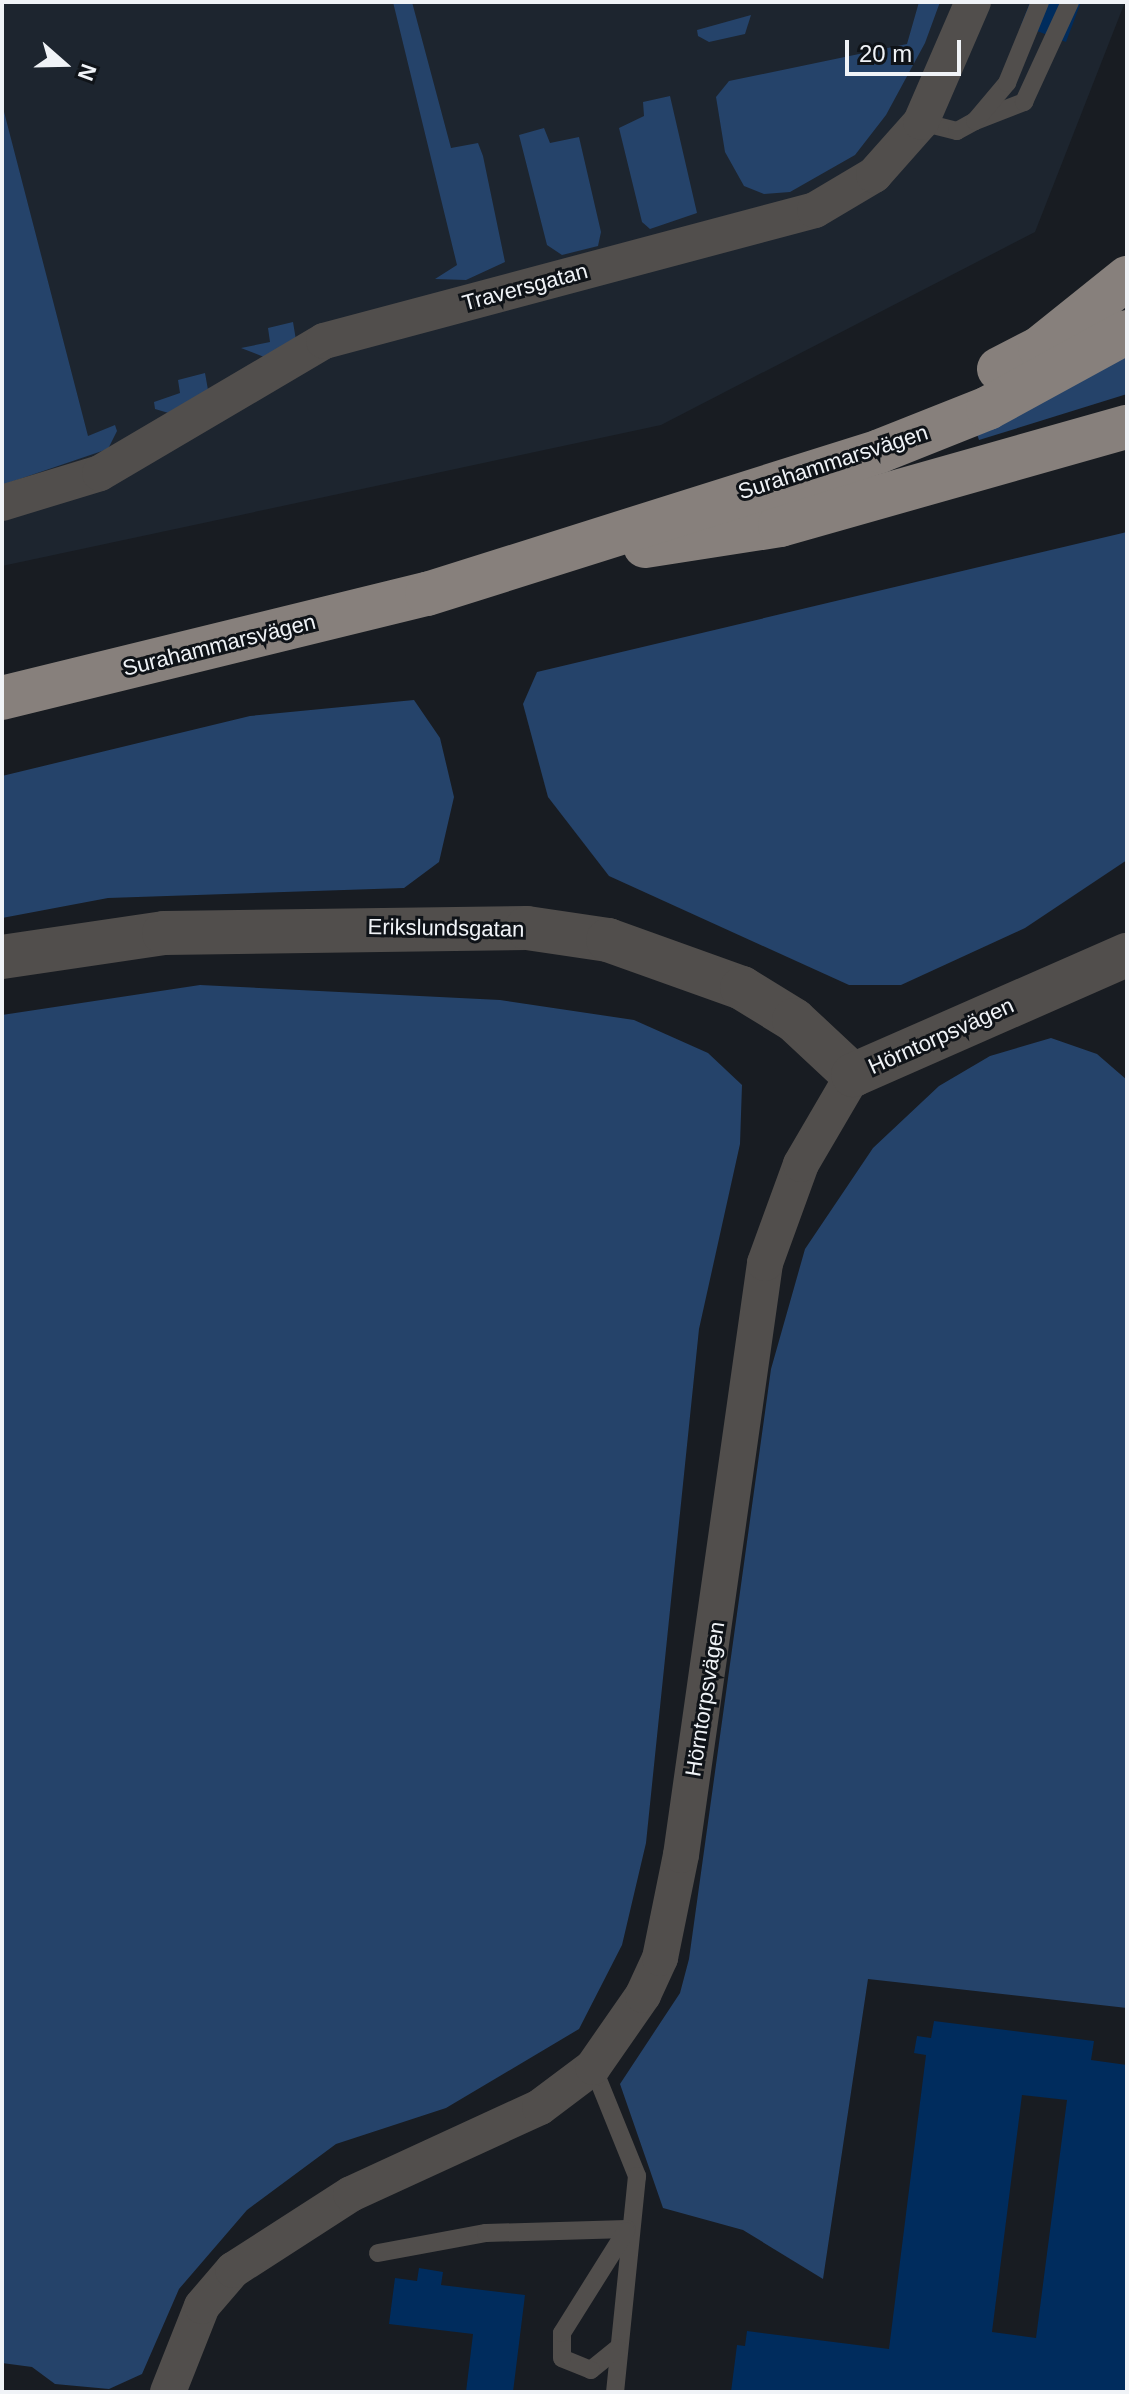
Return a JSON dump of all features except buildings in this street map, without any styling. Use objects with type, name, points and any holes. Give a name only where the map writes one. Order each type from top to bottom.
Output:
[{"type":"main road","points":[[528,563],[722,483],[880,429],[1040,348],[1127,278]]},
{"type":"main road","name":"Surahammarsvägen","points":[[2,698],[528,563],[880,451],[988,408],[1127,332]]},
{"type":"main road","name":"Surahammarsvägen","points":[[528,563],[780,525],[1127,427]]},
{"type":"street","name":"Traversgatan","points":[[2,503],[100,473],[324,341],[815,210],[874,175],[921,122],[973,2]]},
{"type":"street","name":"Erikslundsgatan","points":[[2,957],[164,933],[527,928],[608,940],[742,988],[794,1020],[853,1075]]},
{"type":"street","name":"Hörntorpsvägen","points":[[168,2392],[202,2306],[263,2246],[351,2194],[540,2107],[593,2067],[660,1958],[677,1880],[765,1263],[801,1164],[853,1075],[1127,955]]},
{"type":"lane","points":[[975,121],[1007,83],[1040,2]]},
{"type":"lane","points":[[921,122],[957,131],[1024,102],[1070,2]]},
{"type":"lane","points":[[593,2067],[637,2176],[627,2229],[615,2392]]},
{"type":"lane","points":[[378,2253],[486,2233],[627,2229]]},
{"type":"lane","points":[[618,2348],[603,2364],[577,2367],[562,2358],[562,2333],[627,2229]]},
{"type":"shaded area","points":[[2,2],[1125,2],[1035,232],[661,425],[2,566]]},
{"type":"shaded area","points":[[393,2],[412,2],[451,148],[478,143],[483,156],[505,262],[466,280],[435,279],[457,265]]},
{"type":"shaded area","points":[[919,2],[940,2],[925,43],[886,115],[855,155],[790,192],[764,194],[744,186],[725,152],[716,97],[729,81],[907,44]]},
{"type":"shaded area","points":[[751,15],[745,34],[709,42],[698,36],[697,30]]},
{"type":"shaded area","points":[[670,96],[697,213],[650,229],[642,222],[619,128],[644,116],[643,102]]},
{"type":"shaded area","points":[[2,104],[88,436],[115,425],[117,431],[108,449],[2,485]]},
{"type":"shaded area","points":[[544,128],[550,143],[579,137],[601,232],[598,246],[562,255],[547,245],[519,135]]},
{"type":"shaded area","points":[[293,322],[296,340],[264,357],[241,348],[270,342],[268,328]]},
{"type":"shaded area","points":[[1127,354],[1127,394],[979,440],[977,434]]},
{"type":"shaded area","points":[[205,373],[208,390],[172,414],[155,409],[154,402],[180,393],[178,380]]},
{"type":"shaded area","points":[[1127,532],[1127,860],[1025,928],[901,985],[849,985],[609,876],[548,797],[523,704],[537,672]]},
{"type":"shaded area","points":[[414,700],[440,738],[454,797],[439,862],[404,888],[108,898],[2,918],[2,776],[250,716]]},
{"type":"shaded area","points":[[200,985],[500,1000],[634,1020],[708,1053],[742,1085],[740,1144],[699,1329],[646,1843],[622,1945],[579,2029],[446,2108],[336,2144],[247,2210],[179,2289],[142,2374],[109,2389],[55,2384],[32,2367],[2,2363],[2,1015]]},
{"type":"shaded area","points":[[1051,1038],[1097,1054],[1127,1080],[1127,2008],[868,1979],[823,2279],[743,2230],[663,2208],[620,2084],[680,1993],[689,1959],[771,1369],[805,1249],[873,1148],[939,1086],[990,1056]]}]
